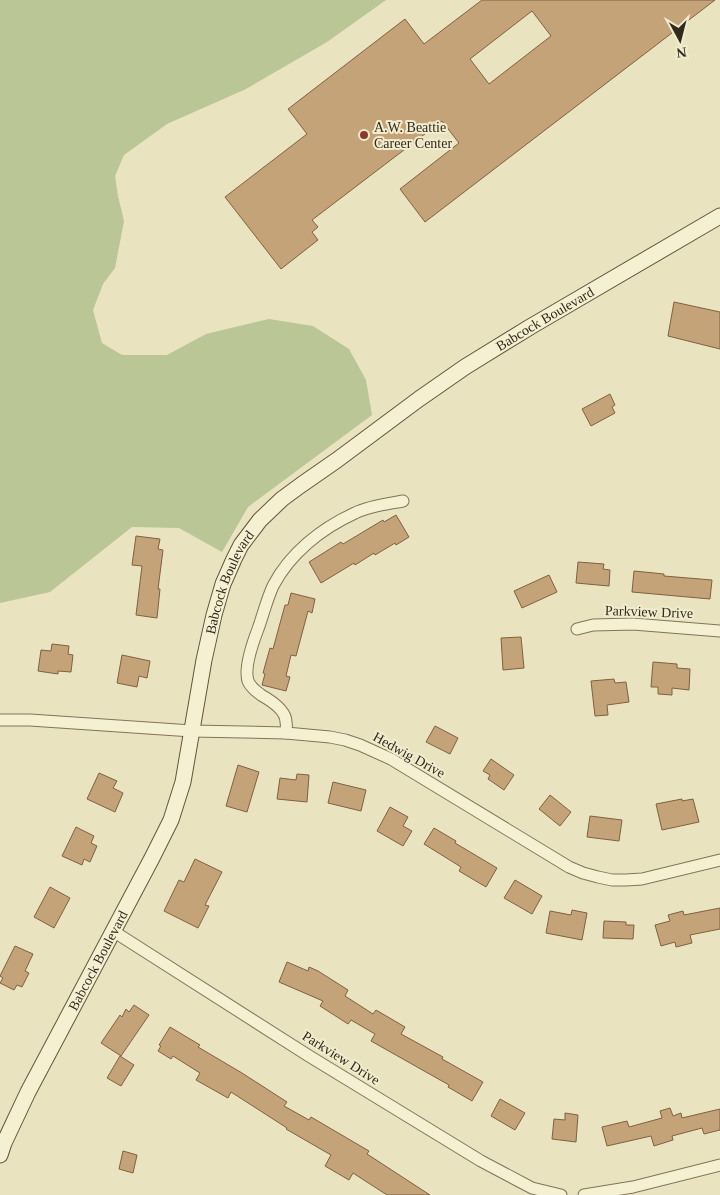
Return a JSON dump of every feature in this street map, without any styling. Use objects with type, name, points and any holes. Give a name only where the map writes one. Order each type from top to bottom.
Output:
[{"type":"main road","name":"Babcock Boulevard","points":[[0,1155],[28,1092],[171,820],[183,782],[204,660],[223,584],[241,545],[260,520],[300,485],[465,367],[538,322],[720,216]]},
{"type":"street","points":[[286,734],[286,720],[283,713],[264,696],[255,691],[249,683],[246,674],[256,635],[273,586],[298,551],[332,525],[356,512],[403,500]]},
{"type":"street","name":"Parkview Drive","points":[[577,629],[593,625],[633,624],[720,631]]},
{"type":"street","name":"Hedwig Drive","points":[[0,720],[30,720],[192,731],[286,734],[345,740],[374,751],[408,770],[568,867],[582,873],[612,880],[626,880],[720,860]]},
{"type":"street","name":"Parkview Drive","points":[[113,931],[309,1056],[481,1161],[532,1188],[561,1195]]},
{"type":"street","points":[[584,1195],[633,1187],[720,1165]]},
{"type":"green space","points":[[0,0],[386,0],[327,42],[246,89],[167,124],[124,155],[115,176],[124,221],[115,268],[103,284],[93,310],[102,343],[122,355],[167,355],[206,334],[269,319],[313,326],[349,349],[366,380],[372,415],[248,507],[222,552],[179,528],[132,527],[50,592],[0,603]]},
{"type":"building","name":"A.W. Beattie Career Center","points":[[482,0],[715,0],[425,222],[400,189],[459,143],[442,121],[312,220],[318,227],[312,232],[318,240],[281,269],[225,197],[307,134],[288,109],[405,19],[424,44]],"holes":[[[532,11],[551,36],[489,84],[470,59]]]},
{"type":"building","points":[[674,302],[720,312],[720,349],[668,336]]},
{"type":"building","points":[[610,394],[615,405],[612,407],[615,413],[591,426],[582,409]]},
{"type":"building","points":[[396,515],[409,537],[375,555],[374,553],[355,565],[354,563],[321,583],[309,562],[341,542],[343,544],[383,520],[384,522]]},
{"type":"building","points":[[136,536],[160,539],[158,549],[163,550],[158,589],[160,589],[157,618],[136,615],[142,566],[132,565]]},
{"type":"building","points":[[578,562],[604,564],[603,569],[610,570],[609,586],[576,583]]},
{"type":"building","points":[[634,571],[664,574],[664,576],[712,580],[710,599],[632,592]]},
{"type":"building","points":[[549,575],[557,592],[522,608],[514,591]]},
{"type":"building","points":[[291,593],[315,599],[312,613],[308,611],[296,656],[291,655],[286,676],[290,677],[286,691],[262,685],[265,674],[263,673],[270,648],[273,649],[285,605],[288,605]]},
{"type":"building","points":[[521,637],[524,668],[503,670],[501,638]]},
{"type":"building","points":[[52,644],[69,646],[68,654],[73,655],[71,672],[58,671],[58,674],[38,671],[41,650],[51,651]]},
{"type":"building","points":[[122,655],[150,661],[147,678],[139,676],[137,687],[117,683]]},
{"type":"building","points":[[653,662],[677,664],[677,668],[690,669],[689,690],[672,688],[672,695],[658,694],[658,687],[651,687]]},
{"type":"building","points":[[614,679],[615,683],[626,682],[629,702],[607,705],[608,715],[595,716],[591,681]]},
{"type":"building","points":[[435,726],[458,738],[450,754],[426,742]]},
{"type":"building","points":[[491,759],[514,775],[504,790],[488,779],[490,775],[483,771]]},
{"type":"building","points":[[238,765],[259,772],[247,812],[226,806]]},
{"type":"building","points":[[99,773],[117,781],[113,788],[123,793],[115,812],[87,799]]},
{"type":"building","points":[[297,774],[309,775],[307,802],[277,799],[280,778],[296,780]]},
{"type":"building","points":[[333,782],[366,790],[361,811],[328,803]]},
{"type":"building","points":[[550,795],[571,812],[560,826],[539,809]]},
{"type":"building","points":[[682,799],[682,801],[693,799],[699,822],[662,830],[656,804]]},
{"type":"building","points":[[390,807],[408,817],[403,826],[412,831],[403,846],[377,831]]},
{"type":"building","points":[[590,816],[622,820],[619,841],[587,837]]},
{"type":"building","points":[[76,827],[94,836],[91,843],[97,846],[90,862],[84,859],[82,865],[62,856]]},
{"type":"building","points":[[434,828],[497,868],[486,887],[459,871],[461,867],[424,844]]},
{"type":"building","points":[[195,859],[222,872],[205,905],[209,906],[198,928],[164,911],[179,880],[184,882]]},
{"type":"building","points":[[515,880],[542,896],[532,914],[504,898]]},
{"type":"building","points":[[50,887],[70,898],[54,928],[34,917]]},
{"type":"building","points":[[720,908],[720,929],[690,935],[692,943],[676,947],[675,942],[661,946],[655,925],[670,921],[668,915],[683,911],[684,915]]},
{"type":"building","points":[[572,910],[587,913],[582,940],[546,933],[550,911],[571,915]]},
{"type":"building","points":[[604,921],[626,922],[626,925],[634,925],[633,939],[603,938]]},
{"type":"building","points":[[15,946],[33,954],[25,971],[29,973],[22,987],[17,985],[14,990],[0,983],[3,978],[0,976]]},
{"type":"building","points":[[287,962],[308,971],[309,967],[318,971],[348,990],[345,996],[373,1014],[376,1010],[405,1027],[401,1034],[483,1082],[472,1101],[448,1087],[449,1085],[371,1041],[375,1034],[351,1020],[348,1024],[320,1006],[323,1001],[279,982]]},
{"type":"building","points":[[134,1005],[149,1015],[121,1056],[101,1043],[120,1015],[122,1017],[126,1009],[129,1012]]},
{"type":"building","points":[[170,1027],[200,1045],[198,1047],[287,1102],[284,1106],[309,1120],[311,1117],[369,1151],[367,1154],[430,1195],[387,1195],[353,1173],[349,1180],[325,1166],[331,1155],[286,1129],[231,1092],[228,1098],[196,1080],[200,1073],[173,1056],[171,1059],[158,1051],[161,1046],[159,1045]]},
{"type":"building","points":[[120,1056],[134,1065],[121,1086],[107,1078]]},
{"type":"building","points":[[500,1099],[525,1113],[515,1130],[491,1116]]},
{"type":"building","points":[[670,1108],[673,1116],[681,1113],[682,1118],[720,1109],[720,1130],[704,1134],[702,1128],[672,1136],[673,1140],[654,1146],[651,1136],[607,1146],[602,1127],[627,1121],[629,1127],[662,1118],[660,1111]]},
{"type":"building","points":[[565,1113],[578,1115],[576,1142],[552,1139],[554,1119],[565,1120]]},
{"type":"building","points":[[123,1151],[137,1155],[133,1173],[119,1169]]},
{"type":"place","name":"A.W. Beattie Career Center","points":[[364,135]]}]
